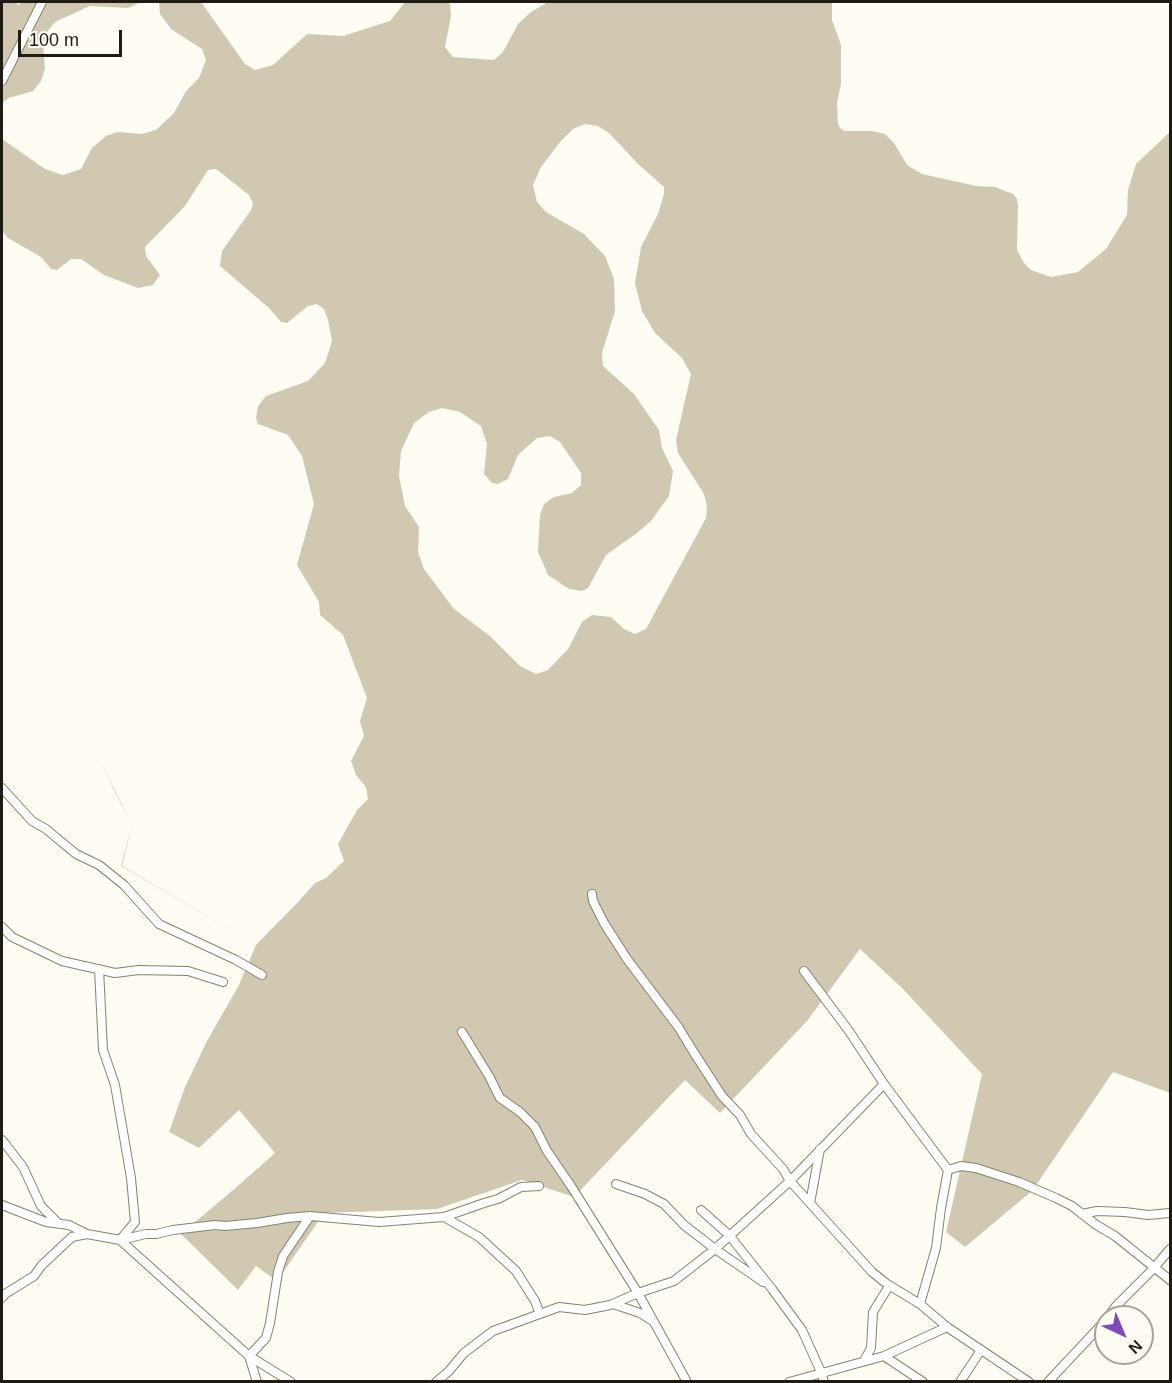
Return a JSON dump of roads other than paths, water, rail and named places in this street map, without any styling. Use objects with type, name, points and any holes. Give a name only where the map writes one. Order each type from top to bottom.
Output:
[{"type":"street","points":[[2,81],[42,2]]},
{"type":"street","points":[[2,788],[33,821],[46,828],[76,854],[99,865],[124,885],[159,924],[236,960],[262,975]]},
{"type":"street","points":[[592,894],[604,923],[627,959],[679,1028],[722,1096],[740,1115],[751,1134],[810,1203],[872,1272],[889,1286],[920,1304],[947,1327],[1029,1382]]},
{"type":"street","points":[[2,927],[12,937],[62,962],[115,973],[139,970],[188,972],[223,982]]},
{"type":"street","points":[[99,969],[103,1050],[115,1085],[134,1196],[135,1222],[120,1240]]},
{"type":"street","points":[[804,971],[948,1170],[936,1248],[920,1304]]},
{"type":"street","points":[[462,1032],[500,1098],[520,1112],[535,1127],[547,1151],[577,1194],[638,1293],[687,1382]]},
{"type":"street","points":[[436,1382],[464,1353],[493,1331],[559,1306],[585,1310],[613,1304],[674,1281],[715,1249],[790,1180],[884,1084]]},
{"type":"street","points":[[2,1140],[23,1167],[41,1206],[60,1225]]},
{"type":"street","points":[[810,1203],[820,1149]]},
{"type":"street","points":[[948,1170],[961,1166],[976,1168],[1019,1182],[1056,1198],[1128,1246],[1170,1280]]},
{"type":"street","points":[[616,1184],[645,1194],[664,1204],[684,1225],[772,1289]]},
{"type":"street","points":[[2,1205],[46,1222],[69,1225],[87,1234],[120,1240],[173,1230],[310,1216],[379,1222],[444,1217],[498,1199],[521,1188],[539,1186]]},
{"type":"street","points":[[701,1210],[729,1235],[802,1330],[824,1382]]},
{"type":"street","points":[[1082,1214],[1097,1211],[1148,1215],[1170,1213]]},
{"type":"street","points":[[249,1356],[266,1338],[278,1272],[284,1256],[310,1216]]},
{"type":"street","points":[[444,1217],[479,1237],[516,1271],[535,1300],[540,1314]]},
{"type":"street","points":[[2,1298],[34,1276],[42,1265],[72,1237],[87,1234]]},
{"type":"street","points":[[120,1240],[249,1356],[291,1382]]},
{"type":"street","points":[[1117,1305],[1170,1249]]},
{"type":"street","points":[[864,1361],[871,1348],[873,1312],[889,1286]]},
{"type":"street","points":[[613,1304],[640,1312],[653,1321]]},
{"type":"street","points":[[789,1382],[884,1356],[947,1327]]},
{"type":"street","points":[[1048,1382],[1094,1334]]},
{"type":"street","points":[[960,1382],[981,1350]]},
{"type":"street","points":[[249,1356],[257,1382]]},
{"type":"street","points":[[884,1356],[923,1382]]}]
